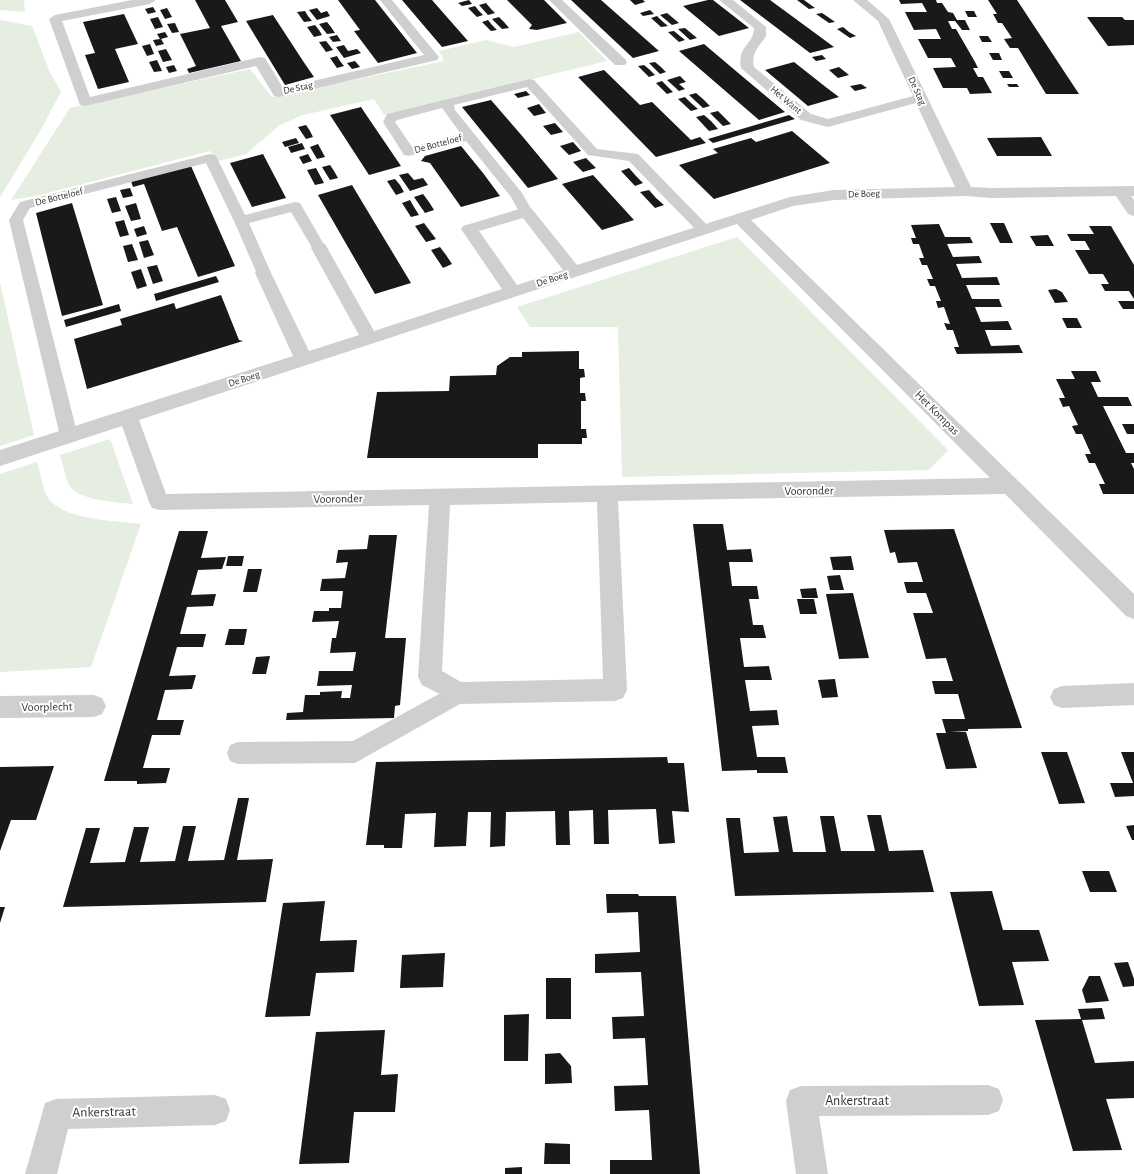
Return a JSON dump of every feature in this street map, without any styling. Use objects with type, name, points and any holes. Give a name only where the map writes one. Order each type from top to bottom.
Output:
[{"type":"street","name":"De Stag","points":[[150,0],[55,19],[85,102],[260,62],[279,93],[432,57],[386,0]]},
{"type":"street","points":[[555,0],[620,62]]},
{"type":"street","name":"Het Want","points":[[725,0],[760,27],[760,36],[748,48],[746,60],[748,68],[806,117],[828,123],[920,98]]},
{"type":"street","name":"De Stag","points":[[859,0],[883,19],[965,191]]},
{"type":"street","name":"De Boeg","points":[[0,458],[790,202],[834,195],[965,191],[992,193],[1127,191],[1134,211]]},
{"type":"street","points":[[513,292],[469,229],[526,212]]},
{"type":"street","name":"De Botteloef","points":[[526,212],[574,272]]},
{"type":"street","name":"Het Kompas","points":[[740,218],[1134,609]]},
{"type":"street","points":[[319,248],[369,338]]},
{"type":"street","name":"De Botteloef","points":[[263,273],[304,360]]},
{"type":"street","name":"Vooronder","points":[[128,416],[159,502],[607,495],[1011,486]]},
{"type":"street","points":[[440,497],[430,677],[459,693],[615,690],[607,495]]},
{"type":"street","points":[[1062,697],[1134,694]]},
{"type":"street","name":"Voorplecht","points":[[0,707],[94,706]]},
{"type":"street","name":"Ankerstraat","points":[[812,1174],[801,1101],[988,1100]]},
{"type":"street","name":"Ankerstraat","points":[[40,1174],[56,1114],[215,1110]]},
{"type":"lane","name":"De Botteloef","points":[[469,136],[409,152],[389,122],[392,117],[530,83],[593,152],[632,157],[704,230]]},
{"type":"lane","name":"De Botteloef","points":[[448,104],[449,111],[517,196],[526,212]]},
{"type":"lane","name":"De Botteloef","points":[[69,436],[16,220],[25,205],[210,158],[241,221],[263,273]]},
{"type":"lane","points":[[241,221],[295,206],[319,248]]},
{"type":"lane","points":[[238,753],[355,752],[459,693]]},
{"type":"shaded area","points":[[0,0],[24,0],[25,12],[0,10]]},
{"type":"shaded area","points":[[0,20],[32,26],[49,70],[61,92],[39,133],[0,197]]},
{"type":"shaded area","points":[[579,32],[607,61],[384,115],[374,99],[303,115],[280,125],[246,154],[219,161],[210,151],[40,195],[11,200],[70,108],[250,69],[272,97],[444,61],[439,51],[486,40],[514,47]]},
{"type":"shaded area","points":[[737,237],[948,450],[929,470],[622,477],[618,327],[530,327],[517,307]]},
{"type":"shaded area","points":[[0,282],[34,435],[0,446]]},
{"type":"shaded area","points":[[110,439],[133,504],[89,498],[74,490],[69,485],[60,455]]},
{"type":"shaded area","points":[[37,462],[46,495],[55,505],[65,511],[91,518],[141,524],[91,667],[0,672],[0,474]]},
{"type":"building","points":[[195,0],[225,0],[238,22],[221,26],[241,61],[189,73],[187,69],[196,66],[180,34],[210,28]]},
{"type":"building","points":[[338,0],[375,0],[417,53],[378,63],[354,31],[360,30]]},
{"type":"building","points":[[402,0],[432,0],[468,41],[442,47]]},
{"type":"building","points":[[469,0],[472,4],[462,6],[458,3]]},
{"type":"building","points":[[507,0],[544,0],[567,23],[537,30],[529,29],[532,25]]},
{"type":"building","points":[[571,0],[601,0],[659,51],[633,58]]},
{"type":"building","points":[[630,0],[643,0],[645,2],[635,5]]},
{"type":"building","points":[[713,0],[749,28],[719,36],[683,6]]},
{"type":"building","points":[[740,0],[770,0],[834,47],[810,53]]},
{"type":"building","points":[[797,0],[804,0],[815,8],[809,9]]},
{"type":"building","points":[[899,0],[936,0],[937,3],[942,3],[948,12],[953,13],[957,20],[965,20],[970,30],[962,30],[955,21],[948,21],[952,29],[956,29],[975,62],[978,68],[973,68],[978,77],[983,77],[992,93],[970,94],[967,88],[943,88],[933,68],[956,67],[951,58],[928,58],[918,39],[941,39],[936,29],[914,30],[905,12],[927,12],[922,3],[901,4]]},
{"type":"building","points":[[988,0],[1017,0],[1079,94],[1046,94],[1018,48],[1010,48],[1004,39],[1012,38],[1002,23],[998,23],[993,14],[997,14]]},
{"type":"building","points":[[486,3],[495,13],[488,15],[479,5]]},
{"type":"building","points":[[475,6],[483,15],[477,17],[468,8]]},
{"type":"building","points":[[153,7],[156,12],[148,14],[145,9]]},
{"type":"building","points":[[167,8],[172,17],[165,19],[160,10]]},
{"type":"building","points":[[317,8],[321,13],[327,11],[330,16],[317,20],[309,10]]},
{"type":"building","points":[[650,10],[654,14],[643,16],[640,13]]},
{"type":"building","points":[[305,11],[312,21],[304,22],[297,12]]},
{"type":"building","points":[[965,11],[974,11],[977,17],[968,17]]},
{"type":"building","points":[[667,13],[679,23],[672,25],[660,15]]},
{"type":"building","points":[[822,13],[835,22],[829,23],[816,14]]},
{"type":"building","points":[[124,14],[138,44],[115,49],[129,82],[98,89],[85,55],[95,53],[83,22]]},
{"type":"building","points":[[273,15],[314,77],[285,85],[246,21]]},
{"type":"building","points":[[657,16],[668,26],[661,27],[651,18]]},
{"type":"building","points":[[158,17],[163,27],[155,29],[150,19]]},
{"type":"building","points":[[499,17],[509,28],[502,29],[492,19]]},
{"type":"building","points":[[1087,17],[1122,17],[1125,20],[1134,20],[1134,45],[1108,46]]},
{"type":"building","points":[[488,20],[497,30],[491,31],[482,22]]},
{"type":"building","points":[[327,22],[335,33],[327,34],[319,24]]},
{"type":"building","points":[[175,23],[179,32],[172,33],[167,24]]},
{"type":"building","points":[[315,25],[322,35],[314,37],[307,27]]},
{"type":"building","points":[[843,27],[856,36],[850,38],[837,29]]},
{"type":"building","points":[[685,28],[697,38],[690,40],[678,29]]},
{"type":"building","points":[[674,31],[685,40],[679,42],[668,32]]},
{"type":"building","points":[[165,32],[168,37],[161,39],[164,44],[156,46],[153,40],[160,39],[157,34]]},
{"type":"building","points":[[337,35],[341,41],[333,42],[329,37]]},
{"type":"building","points":[[979,36],[988,36],[992,42],[982,42]]},
{"type":"building","points":[[326,41],[333,50],[326,52],[319,42]]},
{"type":"building","points":[[150,44],[154,54],[147,56],[142,46]]},
{"type":"building","points":[[704,44],[785,112],[759,120],[679,51]]},
{"type":"building","points":[[344,45],[348,51],[357,49],[361,53],[344,58],[336,47]]},
{"type":"building","points":[[166,49],[172,60],[163,62],[158,51]]},
{"type":"building","points":[[989,53],[999,53],[1002,60],[993,60]]},
{"type":"building","points":[[822,55],[826,59],[816,61],[812,57]]},
{"type":"building","points":[[337,56],[344,66],[337,68],[330,58]]},
{"type":"building","points":[[157,60],[162,71],[154,72],[149,62]]},
{"type":"building","points":[[355,61],[360,67],[352,69],[347,63]]},
{"type":"building","points":[[655,62],[666,72],[660,74],[649,63]]},
{"type":"building","points":[[794,62],[839,97],[808,106],[765,70]]},
{"type":"building","points":[[174,65],[177,71],[169,73],[166,67]]},
{"type":"building","points":[[644,65],[655,75],[649,77],[638,66]]},
{"type":"building","points":[[839,67],[849,75],[838,78],[829,70]]},
{"type":"building","points":[[604,70],[640,105],[652,102],[691,140],[700,137],[706,143],[656,157],[578,77]]},
{"type":"building","points":[[999,71],[1009,71],[1013,78],[1003,78]]},
{"type":"building","points":[[680,76],[686,82],[679,84],[685,89],[679,91],[667,80]]},
{"type":"building","points":[[662,81],[673,92],[667,94],[656,83]]},
{"type":"building","points":[[861,84],[867,88],[855,91],[850,86]]},
{"type":"building","points":[[1007,84],[1017,84],[1019,87],[1009,87]]},
{"type":"building","points":[[526,91],[530,95],[518,98],[514,94]]},
{"type":"building","points":[[696,93],[710,106],[703,108],[689,95]]},
{"type":"building","points":[[685,97],[698,109],[691,111],[678,99]]},
{"type":"building","points":[[491,100],[558,179],[528,188],[462,107]]},
{"type":"building","points":[[539,104],[546,113],[534,116],[527,108]]},
{"type":"building","points":[[361,107],[401,166],[369,175],[330,115]]},
{"type":"building","points":[[718,111],[731,124],[723,126],[710,113]]},
{"type":"building","points":[[704,115],[718,129],[709,131],[696,117]]},
{"type":"building","points":[[789,115],[795,119],[713,143],[708,139]]},
{"type":"building","points":[[555,123],[563,132],[551,135],[543,126]]},
{"type":"building","points":[[306,125],[313,137],[306,139],[298,127]]},
{"type":"building","points":[[792,131],[830,163],[714,199],[679,165],[718,153],[713,149],[751,138],[756,142]]},
{"type":"building","points":[[1041,137],[1052,156],[997,156],[987,138]]},
{"type":"building","points":[[296,138],[299,143],[285,147],[282,142]]},
{"type":"building","points":[[573,142],[581,151],[569,155],[560,146]]},
{"type":"building","points":[[302,143],[305,149],[291,153],[288,147]]},
{"type":"building","points":[[318,144],[325,157],[317,159],[310,147]]},
{"type":"building","points":[[461,146],[500,196],[461,207],[430,163],[421,161],[425,156]]},
{"type":"building","points":[[263,154],[286,198],[252,207],[230,163]]},
{"type":"building","points":[[308,154],[312,161],[303,164],[299,157]]},
{"type":"building","points":[[586,158],[596,168],[583,172],[573,162]]},
{"type":"building","points":[[330,165],[338,178],[330,180],[322,167]]},
{"type":"building","points":[[191,166],[235,266],[198,277],[177,227],[162,231],[144,184],[133,187],[131,181]]},
{"type":"building","points":[[316,168],[324,183],[315,185],[307,170]]},
{"type":"building","points":[[629,168],[643,183],[635,186],[621,171]]},
{"type":"building","points":[[408,173],[414,180],[423,178],[428,185],[410,191],[399,175]]},
{"type":"building","points":[[593,175],[634,220],[602,230],[562,184]]},
{"type":"building","points":[[395,179],[404,192],[396,195],[387,181]]},
{"type":"building","points":[[352,185],[411,283],[375,294],[318,195]]},
{"type":"building","points":[[130,188],[133,196],[123,198],[120,190]]},
{"type":"building","points":[[649,190],[664,205],[655,208],[640,192]]},
{"type":"building","points":[[423,194],[434,210],[425,213],[414,197]]},
{"type":"building","points":[[116,197],[121,211],[112,213],[107,199]]},
{"type":"building","points":[[410,200],[419,215],[411,217],[402,203]]},
{"type":"building","points":[[72,203],[103,305],[62,316],[36,213]]},
{"type":"building","points":[[136,203],[141,219],[131,221],[125,206]]},
{"type":"building","points":[[124,220],[129,235],[120,237],[115,222]]},
{"type":"building","points":[[424,223],[436,239],[426,242],[415,226]]},
{"type":"building","points":[[990,223],[1004,223],[1013,243],[1000,243]]},
{"type":"building","points":[[939,224],[945,237],[970,237],[973,243],[947,244],[953,257],[979,256],[982,263],[956,264],[962,278],[997,277],[1000,285],[966,285],[972,299],[999,299],[1002,307],[975,307],[981,322],[1008,321],[1012,330],[985,330],[991,346],[1019,345],[1023,353],[957,354],[954,347],[959,347],[953,330],[947,330],[944,323],[950,324],[944,307],[938,308],[936,301],[941,301],[935,286],[930,286],[927,279],[933,279],[927,265],[922,265],[919,258],[924,258],[919,244],[913,244],[911,238],[916,238],[911,225]]},
{"type":"building","points":[[144,226],[147,234],[137,237],[134,229]]},
{"type":"building","points":[[1089,226],[1111,226],[1134,265],[1134,299],[1129,291],[1105,291],[1101,284],[1109,284],[1103,274],[1089,274],[1075,250],[1090,250],[1085,241],[1071,241],[1067,234],[1094,234]]},
{"type":"building","points":[[1048,235],[1054,246],[1036,246],[1030,236]]},
{"type":"building","points":[[148,240],[154,255],[144,258],[139,242]]},
{"type":"building","points":[[132,244],[138,260],[128,262],[123,246]]},
{"type":"building","points":[[440,247],[452,264],[443,268],[431,250]]},
{"type":"building","points":[[157,265],[163,281],[153,284],[147,267]]},
{"type":"building","points":[[141,269],[147,286],[137,289],[131,272]]},
{"type":"building","points":[[216,276],[219,282],[156,301],[154,294]]},
{"type":"building","points":[[1056,289],[1062,292],[1068,302],[1055,303],[1048,290]]},
{"type":"building","points":[[221,295],[239,340],[243,341],[87,389],[74,339],[122,325],[120,319],[174,303],[176,309]]},
{"type":"building","points":[[1118,301],[1134,301],[1134,309],[1123,309]]},
{"type":"building","points":[[119,304],[121,311],[66,327],[64,320]]},
{"type":"building","points":[[1062,318],[1077,318],[1082,328],[1067,328]]},
{"type":"building","points":[[579,351],[579,369],[584,369],[585,377],[580,378],[580,393],[585,393],[586,401],[581,401],[581,429],[586,429],[587,438],[582,438],[582,444],[538,444],[538,458],[367,458],[377,392],[449,391],[450,376],[496,375],[497,366],[510,357],[522,357],[522,352]]},
{"type":"building","points":[[1071,371],[1096,371],[1101,382],[1091,382],[1098,397],[1128,397],[1132,406],[1103,406],[1126,453],[1134,453],[1134,463],[1131,463],[1134,469],[1134,494],[1103,494],[1099,484],[1105,484],[1095,463],[1089,463],[1085,454],[1091,454],[1082,434],[1076,434],[1072,426],[1078,425],[1069,406],[1063,407],[1059,398],[1065,398],[1056,379],[1075,379]]},
{"type":"building","points":[[1122,424],[1134,424],[1134,434],[1127,434]]},
{"type":"building","points":[[693,524],[723,524],[727,550],[751,549],[753,562],[729,562],[732,586],[757,586],[759,599],[749,599],[753,625],[763,625],[766,638],[740,638],[744,667],[769,666],[772,680],[745,680],[750,711],[777,710],[779,725],[752,726],[757,757],[785,757],[788,773],[757,773],[757,770],[722,771]]},
{"type":"building","points":[[954,529],[1022,728],[968,729],[968,731],[950,732],[966,732],[977,768],[946,769],[936,733],[946,733],[942,719],[965,719],[958,694],[935,694],[932,681],[953,681],[946,658],[926,659],[913,613],[933,613],[926,593],[907,593],[904,582],[923,582],[917,562],[898,563],[895,552],[890,553],[884,530]]},
{"type":"building","points":[[179,531],[208,531],[201,558],[226,557],[222,569],[198,570],[191,595],[216,594],[213,606],[187,607],[180,634],[206,634],[203,647],[177,647],[169,676],[196,675],[192,689],[165,690],[157,720],[184,720],[180,735],[152,735],[143,768],[170,768],[166,783],[137,784],[137,781],[104,781]]},
{"type":"building","points":[[369,535],[397,535],[385,638],[406,638],[400,705],[395,706],[394,718],[286,720],[287,713],[303,712],[305,695],[320,695],[320,692],[342,691],[341,698],[350,698],[352,685],[317,686],[319,671],[353,671],[356,652],[330,653],[332,638],[336,638],[339,621],[312,622],[314,611],[329,611],[329,608],[341,608],[343,591],[320,591],[322,579],[345,578],[348,562],[336,563],[338,550],[367,549]]},
{"type":"building","points":[[228,556],[244,556],[242,566],[226,566]]},
{"type":"building","points":[[851,556],[854,570],[833,570],[830,557]]},
{"type":"building","points":[[248,569],[262,569],[257,592],[243,592]]},
{"type":"building","points":[[840,575],[844,590],[830,590],[827,576]]},
{"type":"building","points":[[816,588],[818,598],[802,598],[800,589]]},
{"type":"building","points":[[853,593],[869,658],[839,659],[826,594]]},
{"type":"building","points":[[797,599],[814,599],[817,614],[800,614]]},
{"type":"building","points":[[229,629],[247,629],[244,645],[225,645]]},
{"type":"building","points":[[270,656],[266,674],[252,674],[256,657]]},
{"type":"building","points":[[835,679],[838,697],[822,698],[818,680]]},
{"type":"building","points":[[1041,752],[1067,752],[1085,803],[1059,804]]},
{"type":"building","points":[[1121,752],[1134,752],[1134,796],[1115,797],[1110,783],[1133,783]]},
{"type":"building","points":[[667,757],[668,763],[684,763],[689,812],[672,811],[675,843],[659,844],[656,809],[608,810],[609,844],[594,844],[593,810],[569,811],[570,845],[556,845],[555,811],[506,812],[505,846],[490,847],[491,812],[468,812],[466,846],[434,847],[436,813],[405,814],[402,848],[384,848],[384,845],[366,845],[376,762]]},
{"type":"building","points":[[54,766],[36,820],[11,820],[0,851],[0,767]]},
{"type":"building","points":[[238,798],[249,798],[237,860],[273,859],[266,902],[63,907],[86,828],[100,828],[90,863],[125,862],[134,827],[149,827],[140,862],[175,861],[183,826],[196,826],[188,861],[224,860]]},
{"type":"building","points":[[867,815],[881,815],[889,851],[923,850],[934,892],[735,896],[726,818],[740,818],[744,853],[779,852],[773,817],[787,816],[793,852],[826,852],[820,816],[834,816],[841,851],[875,851]]},
{"type":"building","points":[[1134,825],[1134,840],[1132,840],[1126,826]]},
{"type":"building","points":[[1082,871],[1109,871],[1117,892],[1090,892]]},
{"type":"building","points":[[992,891],[1003,930],[1039,930],[1049,961],[1012,962],[1024,1005],[979,1006],[950,892]]},
{"type":"building","points":[[606,894],[676,896],[700,1174],[610,1174],[610,1160],[652,1160],[649,1110],[615,1111],[614,1086],[648,1085],[645,1038],[613,1039],[612,1017],[644,1016],[641,972],[595,973],[595,954],[640,952],[638,912],[607,913]]},
{"type":"building","points":[[325,901],[320,941],[357,940],[354,972],[316,973],[310,1016],[265,1017],[283,903]]},
{"type":"building","points":[[0,907],[5,907],[0,923]]},
{"type":"building","points":[[445,953],[443,987],[400,988],[402,955]]},
{"type":"building","points":[[1128,962],[1134,979],[1134,986],[1123,987],[1114,963]]},
{"type":"building","points":[[1089,976],[1100,976],[1109,1001],[1086,1003],[1082,990]]},
{"type":"building","points":[[546,978],[571,978],[571,1019],[546,1019]]},
{"type":"building","points":[[1102,1008],[1105,1019],[1082,1020],[1095,1063],[1134,1061],[1134,1098],[1106,1099],[1122,1150],[1073,1151],[1035,1020],[1081,1019],[1078,1009]]},
{"type":"building","points":[[529,1014],[528,1061],[504,1061],[504,1015]]},
{"type":"building","points":[[385,1030],[381,1075],[398,1074],[395,1112],[354,1112],[349,1163],[299,1164],[316,1032]]},
{"type":"building","points":[[560,1053],[571,1066],[572,1083],[545,1084],[545,1054]]},
{"type":"building","points":[[545,1143],[570,1144],[570,1164],[544,1164]]},
{"type":"building","points":[[522,1167],[522,1174],[505,1174],[505,1168]]}]
